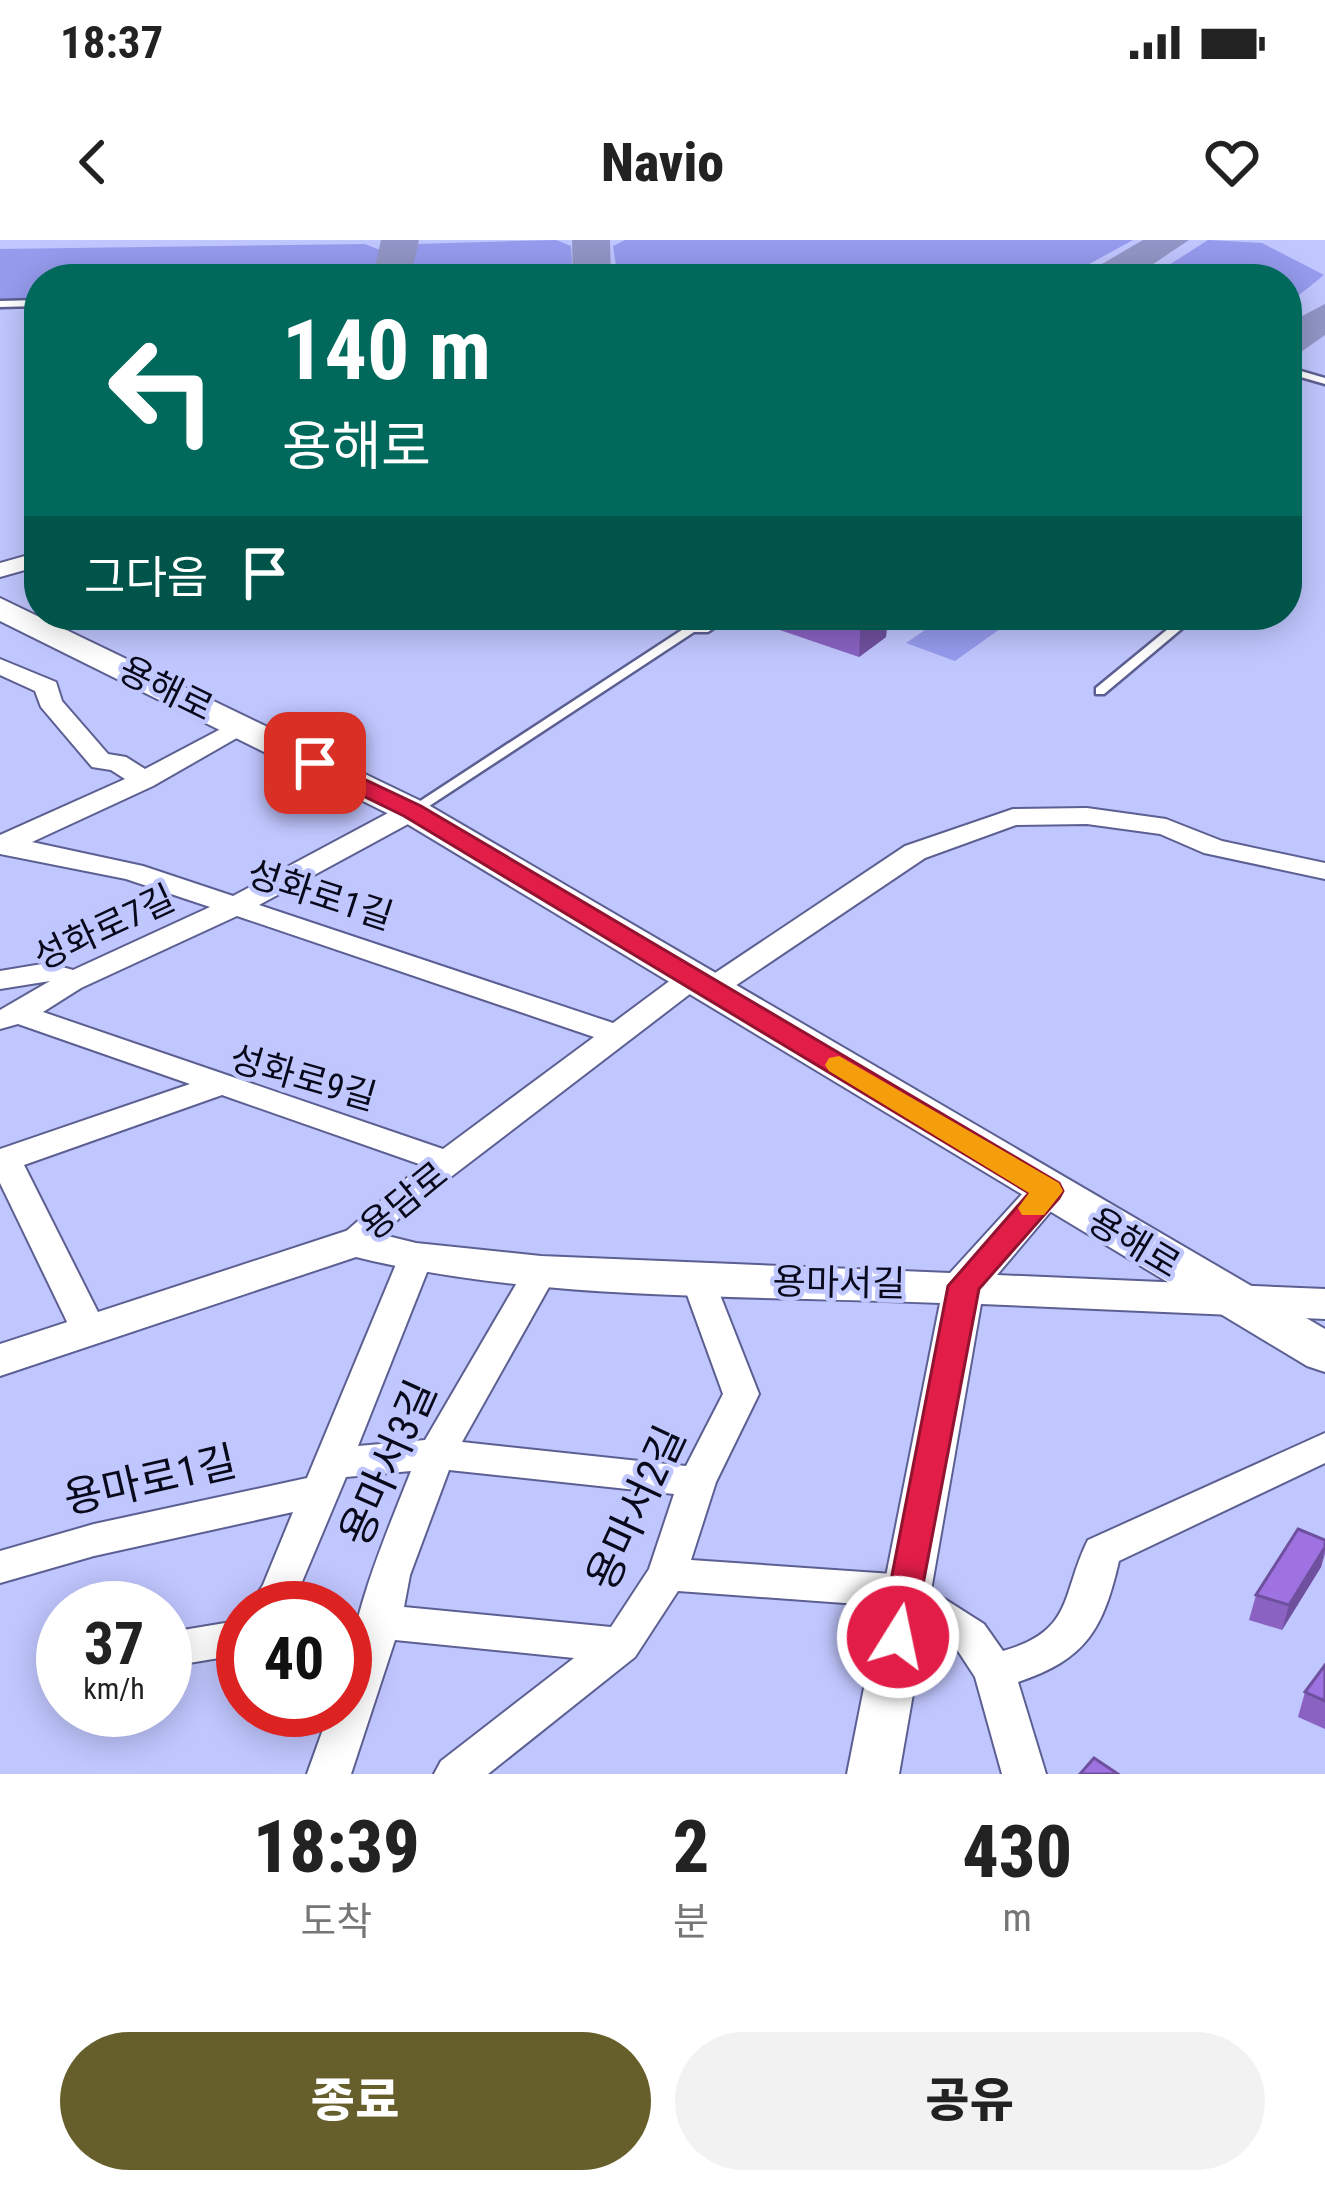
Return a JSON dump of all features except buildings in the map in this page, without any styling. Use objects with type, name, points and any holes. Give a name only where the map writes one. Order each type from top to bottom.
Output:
[{"type":"main road","name":"용해로","points":[[45,630],[412,811],[1325,1353]]},
{"type":"street","points":[[0,666],[47,687],[50,702],[101,762],[117,762],[144,780]]},
{"type":"street","points":[[2,844],[144,780],[243,727]]},
{"type":"street","name":"성화로7길","points":[[10,1017],[75,980],[237,910],[412,811]]},
{"type":"street","name":"용담로","points":[[0,1360],[355,1242],[393,1204],[612,1033],[915,852],[1013,817],[1087,817],[1166,827],[1214,848],[1325,871]]},
{"type":"street","name":"성화로1길","points":[[2,844],[133,872],[612,1033]]},
{"type":"street","points":[[0,980],[48,972],[75,980]]},
{"type":"street","name":"성화로7길","points":[[10,1017],[216,1086]]},
{"type":"street","name":"성화로9길","points":[[2,1160],[216,1086],[449,1163]]},
{"type":"street","points":[[2,1160],[88,1328]]},
{"type":"street","points":[[874,1774],[964,1286],[1048,1191]]},
{"type":"street","name":"용마서길","points":[[355,1242],[416,1257],[541,1271],[1325,1304]]},
{"type":"street","points":[[285,1581],[416,1257]]},
{"type":"street","name":"용마서3길","points":[[329,1774],[381,1622],[390,1575],[436,1454],[541,1271]]},
{"type":"street","name":"용마서2길","points":[[456,1774],[621,1646],[667,1574],[698,1482],[741,1394],[700,1281]]},
{"type":"street","points":[[994,1671],[1042,1659],[1074,1632],[1091,1597],[1102,1551],[1325,1447]]},
{"type":"street","name":"용마로1길","points":[[0,1567],[329,1477],[436,1454],[698,1482]]},
{"type":"street","points":[[667,1574],[907,1591],[970,1636],[994,1671],[1024,1774]]},
{"type":"street","points":[[381,1622],[621,1646]]},
{"type":"lane","points":[[412,811],[689,630]]},
{"type":"lane","points":[[1100,691],[1174,630]]},
{"type":"shaded area","points":[[556,240],[571,246],[572,264],[404,264],[406,249],[416,244]]},
{"type":"shaded area","points":[[625,240],[1133,240],[1089,264],[616,264],[613,246]]},
{"type":"shaded area","points":[[1208,240],[1262,243],[1324,275],[1302,293],[1302,264],[1170,264]]},
{"type":"shaded area","points":[[365,244],[385,252],[383,264],[24,264],[24,305],[0,306],[0,249]]},
{"type":"shaded area","points":[[925,630],[999,630],[955,661],[906,643]]},
{"type":"taxiway","points":[[394,264],[400,240]]},
{"type":"taxiway","points":[[591,240],[592,264]]},
{"type":"taxiway","points":[[1129,264],[1170,240]]},
{"type":"taxiway","points":[[1302,332],[1325,316]]},
{"type":"slow traffic","points":[[839,1065],[1048,1191],[1033,1208]]},
{"type":"route","points":[[315,763],[412,811],[1048,1191],[964,1286],[898,1637]]}]
